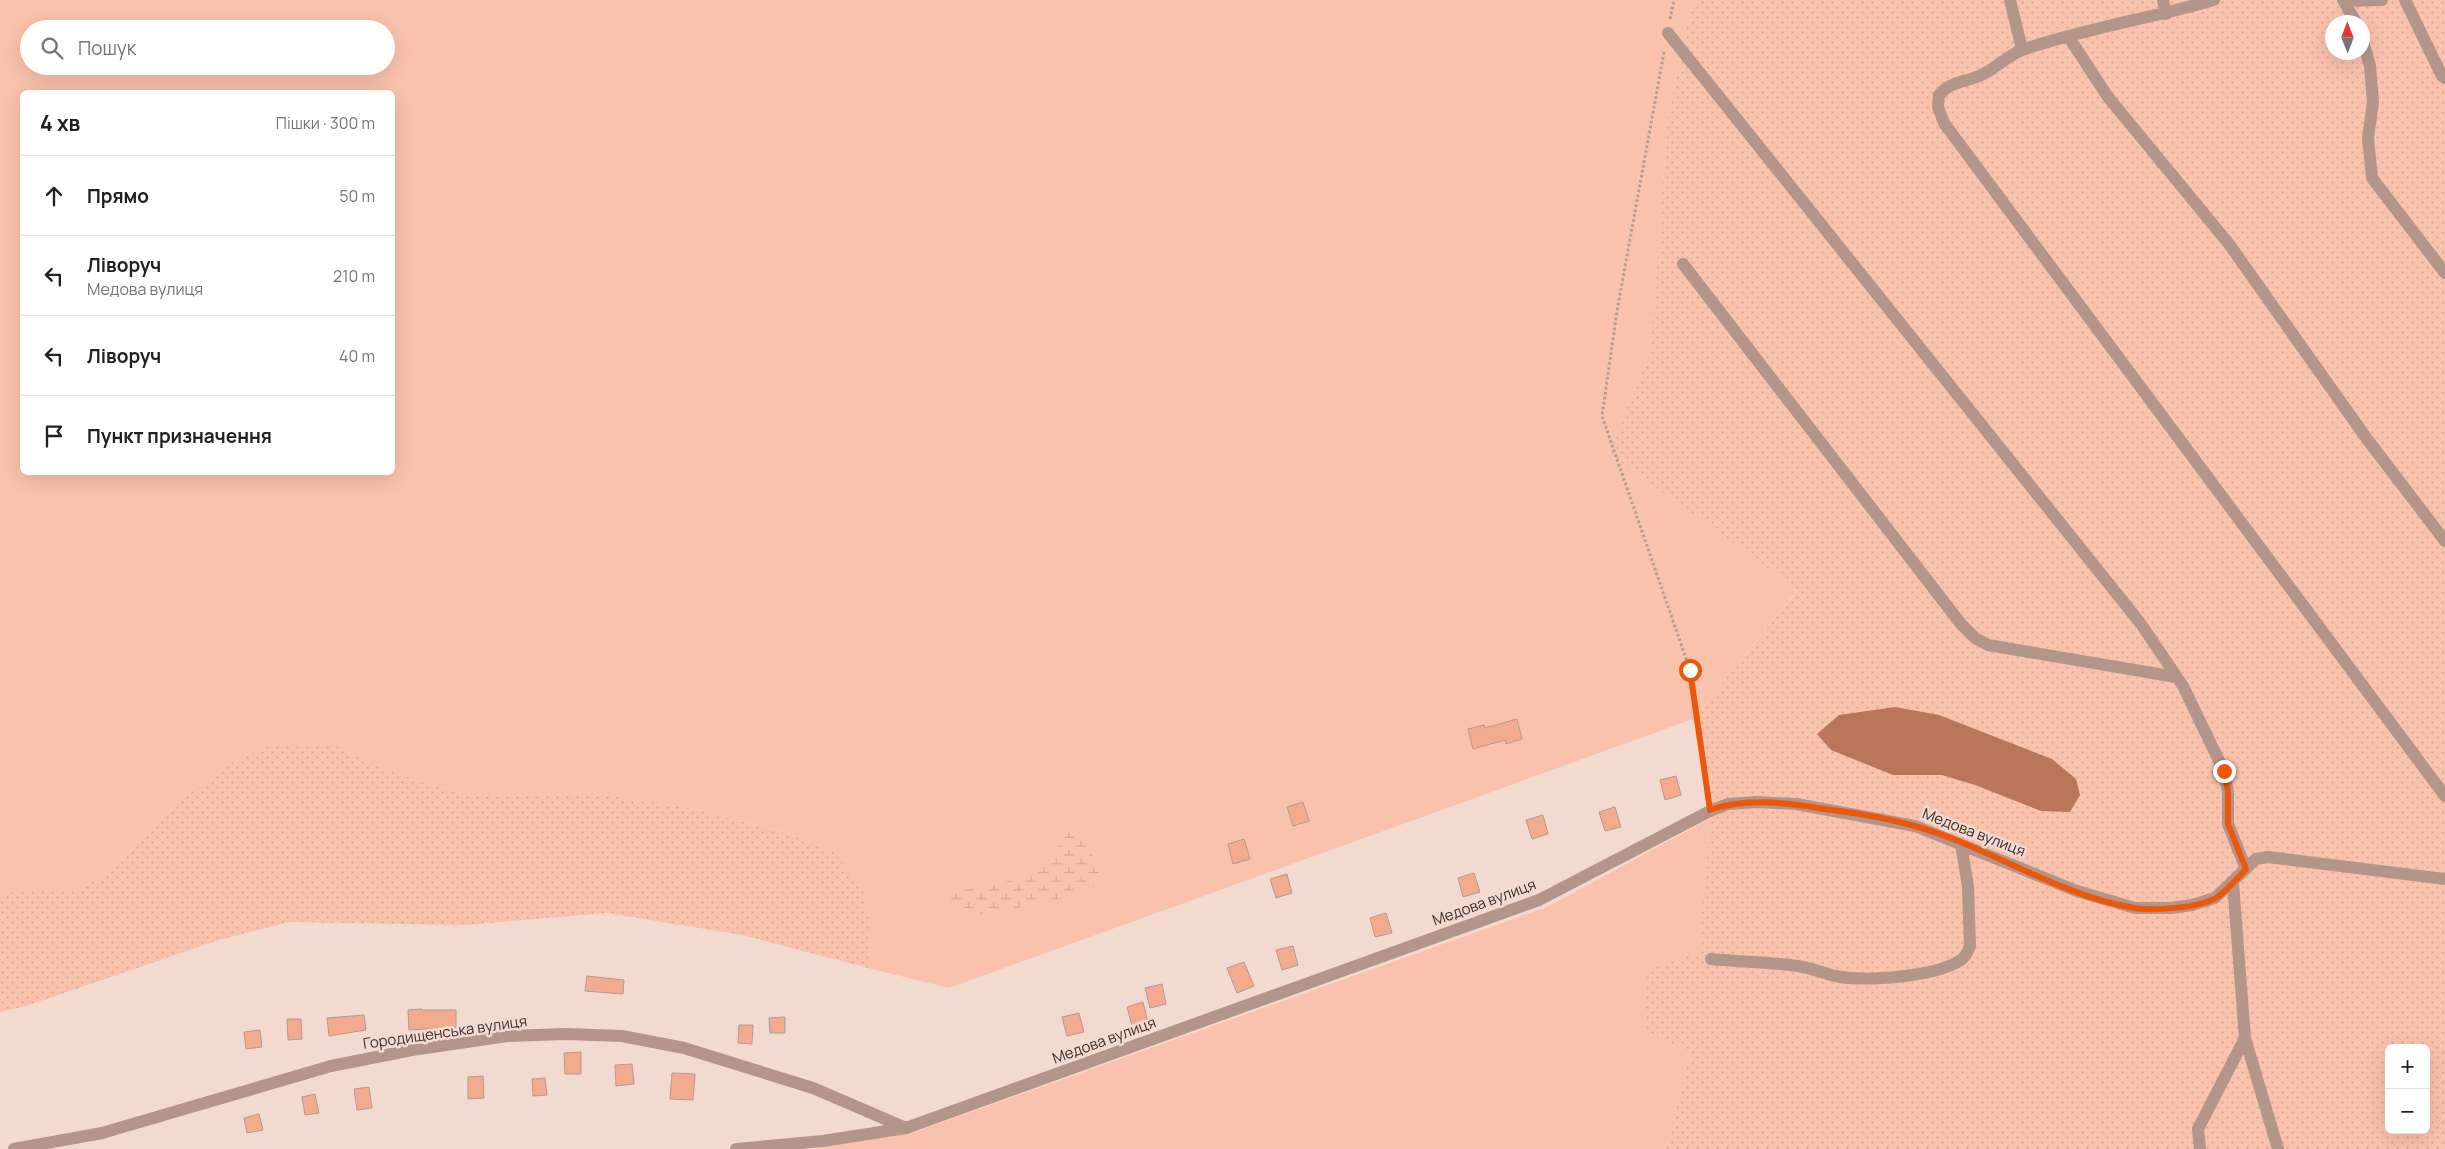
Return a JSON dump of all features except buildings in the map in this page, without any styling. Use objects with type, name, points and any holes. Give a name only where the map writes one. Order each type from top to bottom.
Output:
[{"type":"street","points":[[2010,0],[2022,49]]},
{"type":"street","points":[[2163,0],[2166,14]]},
{"type":"street","points":[[2214,0],[2166,14],[2068,36],[2022,49],[1980,76],[1946,86],[1939,95],[1938,107],[1944,123],[2445,796]]},
{"type":"street","points":[[2343,0],[2382,0]]},
{"type":"street","points":[[2343,0],[2352,15]]},
{"type":"street","points":[[2405,0],[2442,76],[2445,78]]},
{"type":"street","points":[[1668,33],[2141,624],[2176,677],[2224,771],[2228,792],[2228,824],[2246,869]]},
{"type":"street","points":[[2068,36],[2108,97],[2229,244],[2367,440],[2445,541]]},
{"type":"street","points":[[2368,60],[2373,102],[2368,138],[2372,178],[2445,273]]},
{"type":"street","points":[[1683,264],[1961,624],[1975,638],[1988,645],[2176,677]]},
{"type":"street","name":"Медова вулиця","points":[[736,1149],[824,1141],[906,1128],[1539,900],[1710,810],[1728,804],[1757,802],[1796,804],[1915,826],[2077,891],[2135,908],[2192,905],[2215,898],[2233,883],[2256,859],[2268,857],[2445,879]]},
{"type":"street","points":[[1710,959],[1797,966],[1836,976],[1866,979],[1888,978],[1939,969],[1962,959],[1967,954],[1970,946],[1968,886],[1961,844]]},
{"type":"street","points":[[2233,883],[2245,1038],[2278,1149]]},
{"type":"street","name":"Городищенська вулиця","points":[[14,1149],[102,1133],[331,1066],[412,1050],[507,1036],[565,1034],[622,1036],[684,1048],[813,1088],[906,1128]]},
{"type":"street","points":[[2200,1149],[2198,1129],[2245,1038]]},
{"type":"path","points":[[1674,0],[1617,311],[1602,416],[1690,670],[1710,810]]},
{"type":"green space","points":[[0,0],[1694,0],[1690,11],[1668,117],[1650,353],[1608,453],[1798,589],[1693,719],[949,988],[868,968],[869,917],[834,852],[790,834],[696,809],[591,793],[478,797],[429,785],[364,760],[331,743],[176,804],[116,866],[82,890],[0,893]]},
{"type":"green space","points":[[1694,0],[2445,0],[2445,1149],[1666,1149],[1691,1051],[1643,1032],[1648,970],[1698,952],[1711,818],[1693,719],[1798,590],[1608,453],[1650,353],[1668,117],[1690,11]]},
{"type":"green space","points":[[331,743],[364,760],[429,785],[478,797],[591,793],[696,809],[789,834],[834,852],[862,887],[869,917],[868,968],[742,935],[607,913],[464,925],[289,922],[216,941],[23,1007],[0,1012],[0,893],[82,889],[116,866],[176,804],[234,761],[273,744]]},
{"type":"green space","points":[[1711,818],[1691,1051],[1666,1149],[812,1149],[912,1133],[1547,907]]},
{"type":"green space","points":[[1069,832],[1084,838],[1100,869],[1093,888],[1055,901],[966,917],[948,905],[949,893],[1019,879],[1051,860],[1057,847]]},
{"type":"shaded area","points":[[1895,707],[1939,715],[2052,759],[2076,779],[2080,795],[2070,812],[2041,811],[1975,785],[1942,775],[1893,775],[1831,750],[1817,734],[1839,715]]},
{"type":"route","points":[[1690,670],[1710,810],[1728,804],[1757,802],[1796,804],[1837,810],[1915,826],[2077,891],[2135,908],[2171,908],[2192,905],[2215,898],[2246,869],[2228,824],[2228,792],[2224,771]]}]
